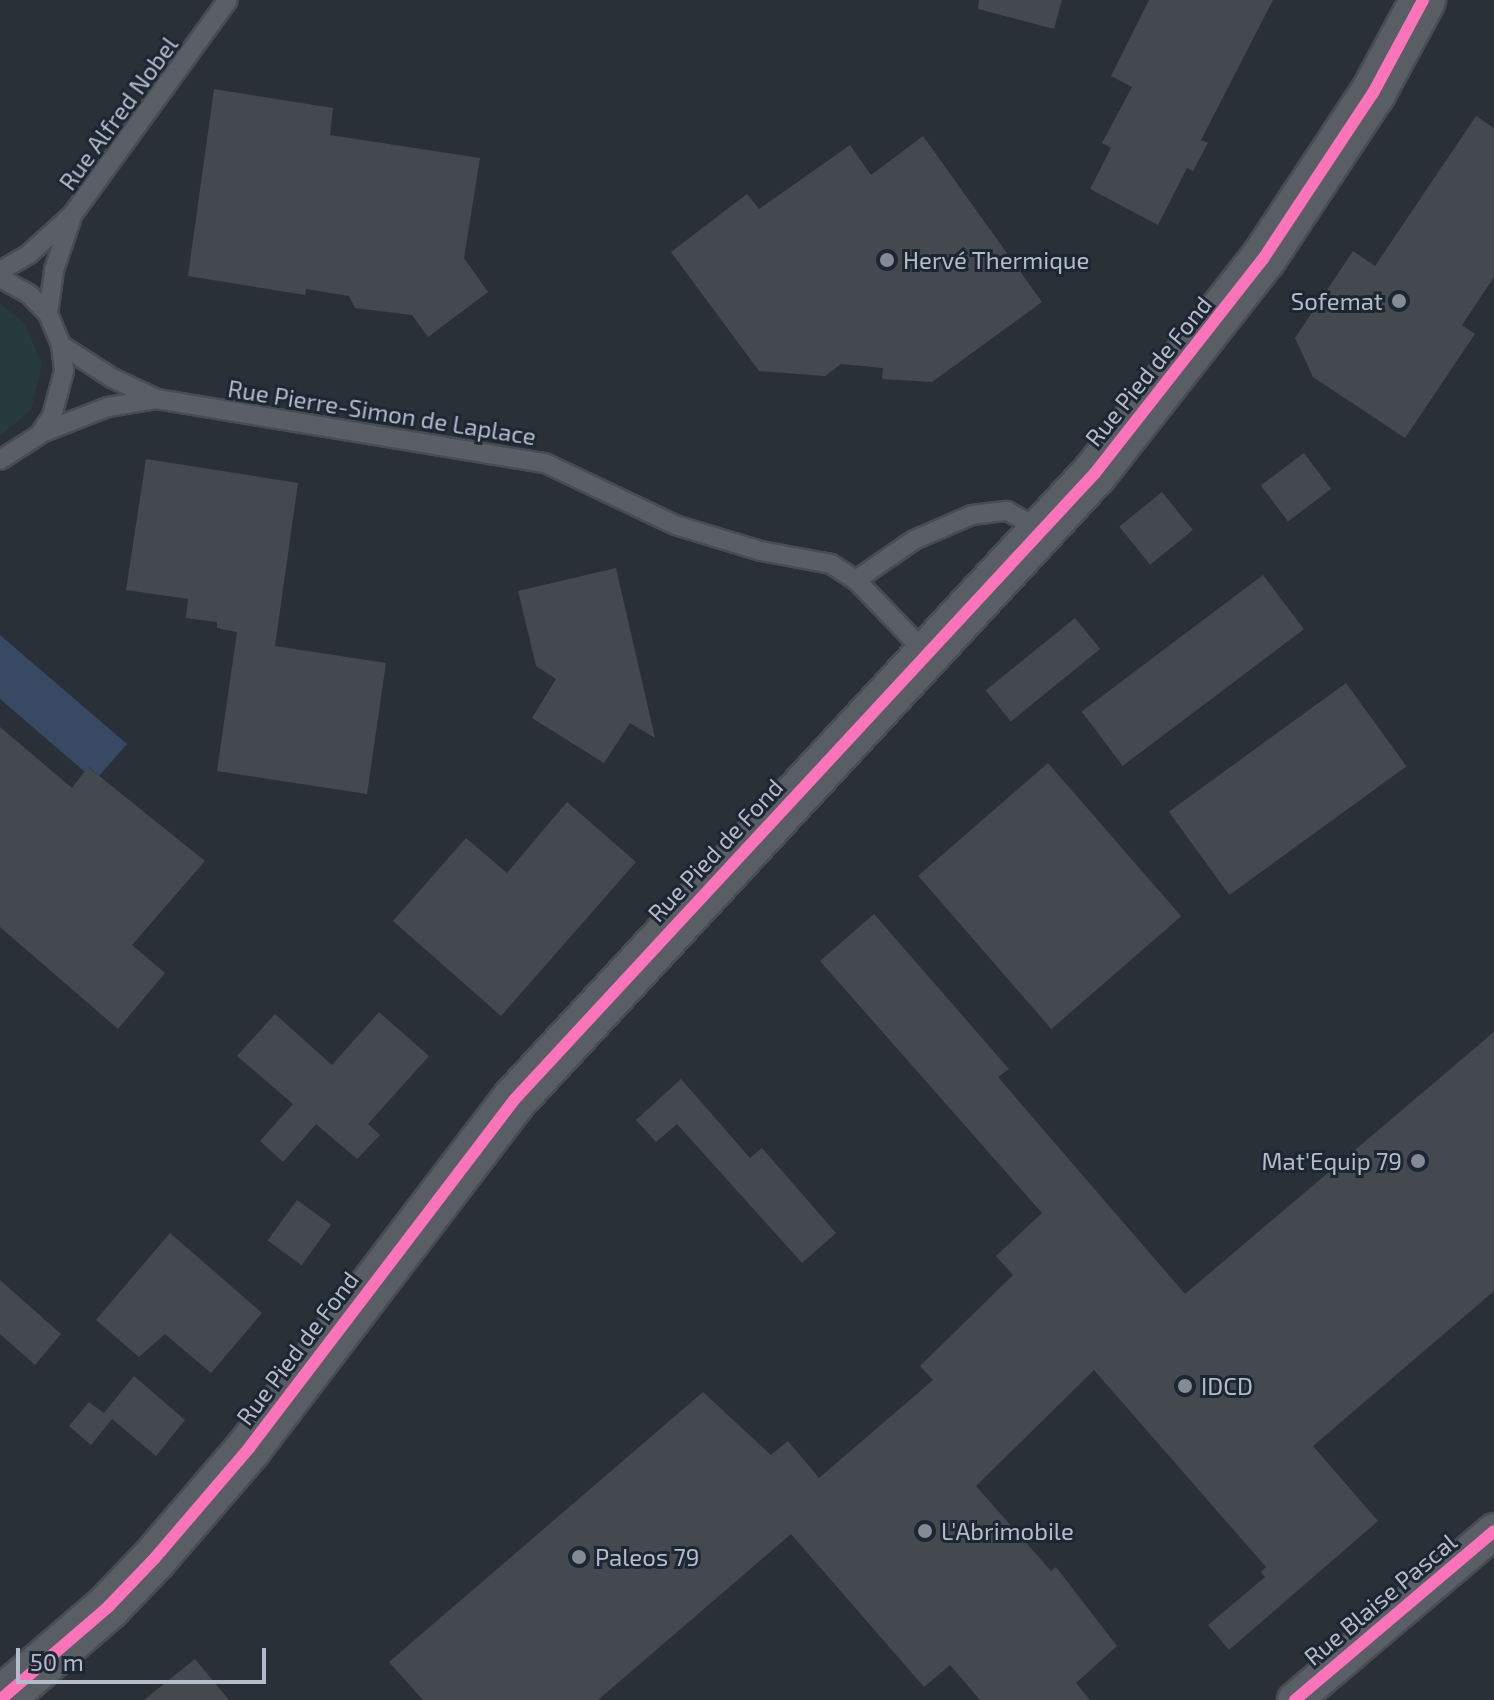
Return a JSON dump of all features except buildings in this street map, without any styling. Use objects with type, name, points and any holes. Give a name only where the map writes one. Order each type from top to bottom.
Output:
[{"type":"main road","name":"Rue Pied de Fond","points":[[0,1700],[108,1607],[164,1548],[249,1448],[514,1100],[1044,532],[1152,405],[1263,259],[1365,106],[1423,0]]},
{"type":"street","name":"Rue Blaise Pascal","points":[[1295,1700],[1494,1531]]},
{"type":"lane","name":"Rue Alfred Nobel","points":[[0,271],[29,254],[73,214],[228,0]]},
{"type":"lane","name":"Rue Alfred Nobel","points":[[48,314],[54,270],[73,214]]},
{"type":"lane","points":[[0,278],[29,294],[48,314],[61,345],[61,394],[39,435]]},
{"type":"lane","name":"Rue Pierre-Simon de Laplace","points":[[61,345],[112,378],[157,399],[545,463],[675,525],[761,551],[831,564],[856,580],[928,655]]},
{"type":"lane","name":"Rue Pierre-Simon de Laplace","points":[[0,460],[39,435],[108,407],[157,399]]},
{"type":"lane","points":[[856,580],[914,540],[972,515],[1007,511],[1044,532]]},
{"type":"green space","points":[[0,304],[24,322],[42,364],[31,410],[0,436]]},
{"type":"water","points":[[0,635],[127,744],[99,776],[89,767],[85,772],[0,699]]},
{"type":"cycle path","points":[[0,1700],[108,1607],[154,1559],[249,1448],[514,1100],[1095,473],[1263,259],[1373,93],[1423,0]]},
{"type":"cycle path","points":[[1295,1700],[1494,1531]]},
{"type":"place","name":"Hervé Thermique","points":[[887,260]]},
{"type":"place","name":"Sofemat","points":[[1399,301]]},
{"type":"place","name":"Mat'Equip 79","points":[[1418,1161]]},
{"type":"place","name":"IDCD","points":[[1185,1386]]},
{"type":"place","name":"L'Abrimobile","points":[[925,1531]]},
{"type":"place","name":"Paleos 79","points":[[579,1557]]}]
